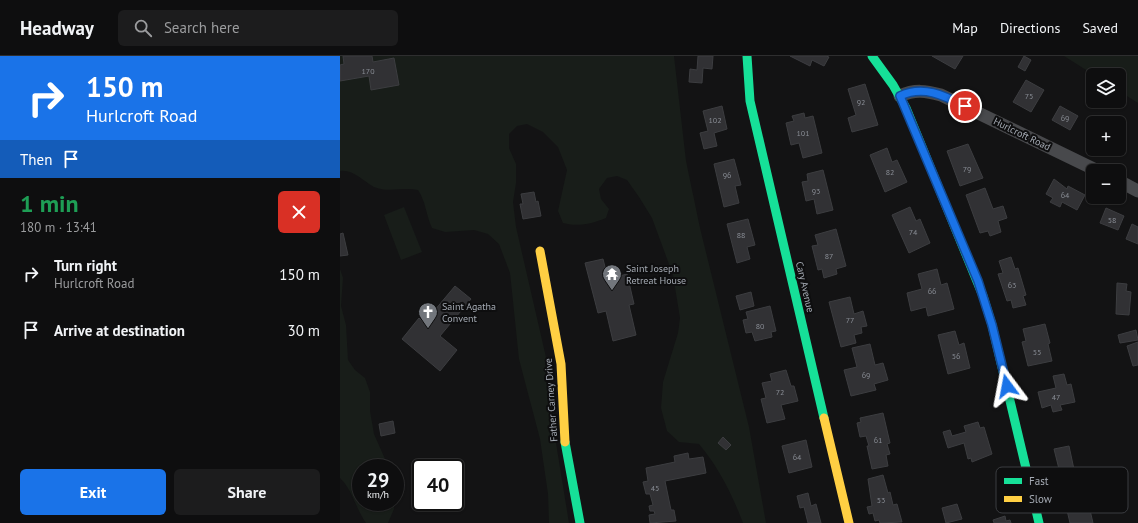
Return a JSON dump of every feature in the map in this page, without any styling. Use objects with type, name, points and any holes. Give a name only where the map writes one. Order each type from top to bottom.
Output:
[{"type":"street","name":"Cary Avenue","points":[[747,56],[747,77],[750,101],[849,523]]},
{"type":"street","points":[[872,56],[900,96],[911,119],[983,296],[992,325],[1026,467]]},
{"type":"street","name":"Hurlcroft Road","points":[[900,96],[914,91],[941,95],[1086,165]]},
{"type":"street","points":[[1126,185],[1138,191]]},
{"type":"street","name":"Father Carney Drive","points":[[540,251],[561,364],[565,443],[580,523]]},
{"type":"street","points":[[1037,513],[1039,523]]},
{"type":"shaded area","points":[[340,56],[674,56],[686,161],[700,228],[749,427],[766,523],[743,523],[713,462],[699,444],[679,442],[667,431],[661,408],[663,382],[678,333],[680,318],[673,275],[652,218],[627,180],[617,176],[607,178],[599,189],[601,199],[609,209],[606,218],[585,224],[574,225],[563,223],[558,211],[567,170],[558,147],[543,132],[527,124],[517,126],[509,134],[509,148],[516,164],[516,183],[513,202],[516,227],[551,379],[556,443],[569,523],[549,523],[548,494],[540,439],[519,359],[510,273],[499,244],[488,234],[474,230],[445,232],[432,228],[423,199],[418,190],[379,189],[354,174],[340,171]]},
{"type":"shaded area","points":[[1064,56],[1138,56],[1138,103],[1126,95],[1126,68],[1086,68],[1086,70]]},
{"type":"shaded area","points":[[404,207],[422,252],[401,260],[384,215]]},
{"type":"shaded area","points":[[340,269],[343,278],[341,306],[346,325],[348,360],[355,370],[365,378],[370,392],[370,411],[374,434],[385,459],[352,459],[352,495],[340,478]]},
{"type":"shaded area","points":[[393,511],[388,523],[366,523],[359,512]]},
{"type":"building","points":[[343,56],[372,56],[373,62],[394,58],[399,85],[371,90],[369,76],[340,81],[340,65],[344,64]]},
{"type":"building","points":[[698,56],[713,56],[712,69],[703,68],[702,83],[689,82],[690,69],[697,70]]},
{"type":"building","points":[[790,56],[829,57],[824,66],[812,60],[810,66]]},
{"type":"building","points":[[932,56],[963,56],[955,69]]},
{"type":"building","points":[[1024,56],[1031,60],[1025,71],[1018,67]]},
{"type":"building","points":[[1026,80],[1044,90],[1031,112],[1013,102]]},
{"type":"building","points":[[865,84],[878,125],[852,132],[848,118],[856,115],[848,89]]},
{"type":"building","points":[[722,106],[727,129],[714,133],[717,146],[704,149],[700,133],[708,131],[703,111]]},
{"type":"building","points":[[1060,106],[1078,116],[1070,130],[1052,120]]},
{"type":"building","points":[[804,113],[805,118],[813,116],[822,153],[803,158],[799,143],[791,145],[786,123],[794,121],[792,116]]},
{"type":"building","points":[[968,144],[983,178],[960,186],[947,151]]},
{"type":"building","points":[[887,148],[892,162],[897,160],[907,182],[885,192],[870,155]]},
{"type":"building","points":[[734,159],[741,185],[735,186],[739,203],[724,207],[714,164]]},
{"type":"building","points":[[823,170],[833,210],[817,214],[814,199],[806,201],[802,182],[808,181],[807,174]]},
{"type":"building","points":[[1054,179],[1067,189],[1068,186],[1085,195],[1077,210],[1062,202],[1060,207],[1050,202],[1053,198],[1046,194]]},
{"type":"building","points":[[985,188],[993,209],[1003,206],[1007,218],[998,221],[1001,232],[990,236],[988,231],[980,233],[966,195]]},
{"type":"building","points":[[534,192],[536,202],[538,201],[541,216],[523,219],[520,204],[523,204],[521,194]]},
{"type":"building","points":[[910,207],[916,221],[920,219],[930,243],[909,253],[892,215]]},
{"type":"building","points":[[1106,208],[1124,216],[1118,230],[1100,223]]},
{"type":"building","points":[[748,219],[755,245],[747,247],[750,259],[737,263],[727,224]]},
{"type":"building","points":[[1132,224],[1138,227],[1138,244],[1126,239]]},
{"type":"building","points":[[836,229],[846,266],[836,269],[837,274],[824,278],[822,269],[818,270],[812,246],[818,245],[815,235]]},
{"type":"building","points":[[343,233],[348,255],[340,256],[340,234]]},
{"type":"building","points":[[1011,257],[1015,269],[1018,268],[1026,295],[1023,296],[1026,305],[1013,308],[1011,300],[1007,301],[998,274],[1003,273],[999,261]]},
{"type":"building","name":"Saint Joseph Retreat House","points":[[603,259],[608,279],[627,274],[634,304],[629,305],[636,335],[613,341],[606,311],[598,313],[585,263]]},
{"type":"building","points":[[937,269],[941,285],[947,283],[954,309],[928,316],[926,307],[911,311],[907,293],[922,289],[918,274]]},
{"type":"building","points":[[1117,283],[1127,284],[1126,291],[1131,292],[1129,315],[1116,314]]},
{"type":"building","name":"Saint Agatha Convent","points":[[455,286],[471,299],[440,336],[457,350],[440,371],[402,339],[419,318],[424,323]]},
{"type":"building","points":[[751,292],[754,306],[740,310],[736,296]]},
{"type":"building","points":[[850,297],[854,314],[863,311],[867,326],[861,327],[862,333],[854,335],[856,343],[841,347],[829,302]]},
{"type":"building","points":[[770,306],[776,331],[771,332],[772,337],[755,341],[752,332],[746,333],[743,320],[748,319],[746,312]]},
{"type":"building","points":[[1045,324],[1050,343],[1048,344],[1052,361],[1028,366],[1022,342],[1026,341],[1023,329]]},
{"type":"building","points":[[1136,330],[1138,340],[1120,343],[1118,335]]},
{"type":"building","points":[[955,331],[959,345],[964,343],[970,368],[948,374],[938,335]]},
{"type":"building","points":[[1138,342],[1138,365],[1133,366],[1127,346]]},
{"type":"building","points":[[870,344],[875,365],[883,363],[888,380],[874,384],[876,390],[851,396],[844,370],[857,367],[852,348]]},
{"type":"building","points":[[786,370],[791,386],[794,386],[798,401],[781,405],[785,419],[767,423],[761,399],[766,398],[762,383],[772,381],[770,374]]},
{"type":"building","points":[[1064,374],[1067,385],[1071,384],[1075,402],[1060,405],[1062,410],[1053,412],[1051,405],[1042,408],[1038,392],[1056,388],[1053,376]]},
{"type":"building","points":[[883,413],[890,443],[887,444],[890,454],[886,455],[888,466],[872,469],[866,436],[860,437],[857,423],[861,422],[860,418]]},
{"type":"building","points":[[393,421],[395,433],[381,436],[379,424]]},
{"type":"building","points":[[978,422],[980,428],[984,427],[992,454],[972,462],[971,458],[968,459],[964,443],[948,448],[943,432],[950,430],[952,436],[966,432],[964,426]]},
{"type":"building","points":[[723,437],[731,445],[726,450],[718,443]]},
{"type":"building","points":[[806,440],[812,467],[789,473],[782,446]]},
{"type":"building","points":[[1069,446],[1074,467],[1058,467],[1054,449]]},
{"type":"building","points":[[688,453],[689,459],[703,457],[706,473],[665,481],[671,510],[674,510],[676,521],[650,523],[649,515],[655,514],[654,511],[650,511],[649,506],[653,505],[650,494],[646,494],[643,482],[648,481],[646,468],[675,462],[674,456]]},
{"type":"building","points":[[883,475],[888,493],[890,492],[893,505],[897,504],[902,522],[880,523],[879,520],[875,521],[873,513],[869,514],[867,507],[872,506],[868,479]]},
{"type":"building","points":[[808,493],[811,506],[816,504],[821,523],[808,523],[804,507],[800,508],[797,496]]},
{"type":"building","points":[[957,504],[962,519],[946,523],[942,508]]},
{"type":"building","points":[[1068,513],[1091,513],[1093,523],[1070,523]]},
{"type":"building","points":[[1005,516],[1006,521],[1010,520],[1011,523],[994,523],[993,520]]},
{"type":"traffic: fast","points":[[747,56],[750,101],[824,418]]},
{"type":"traffic: fast","points":[[872,56],[893,85],[906,108],[983,296],[992,325],[1026,467]]},
{"type":"traffic: fast","points":[[565,442],[580,523]]},
{"type":"traffic: fast","points":[[1037,513],[1039,523]]},
{"type":"traffic: slow","points":[[540,251],[561,364],[565,442]]},
{"type":"traffic: slow","points":[[824,418],[849,523]]},
{"type":"place","name":"Saint Joseph Retreat House","points":[[612,291]]},
{"type":"place","name":"Saint Agatha Convent","points":[[428,329]]},
{"type":"route","points":[[965,106],[931,92],[914,91],[900,96],[911,119],[978,281],[988,310],[1007,386]]}]
